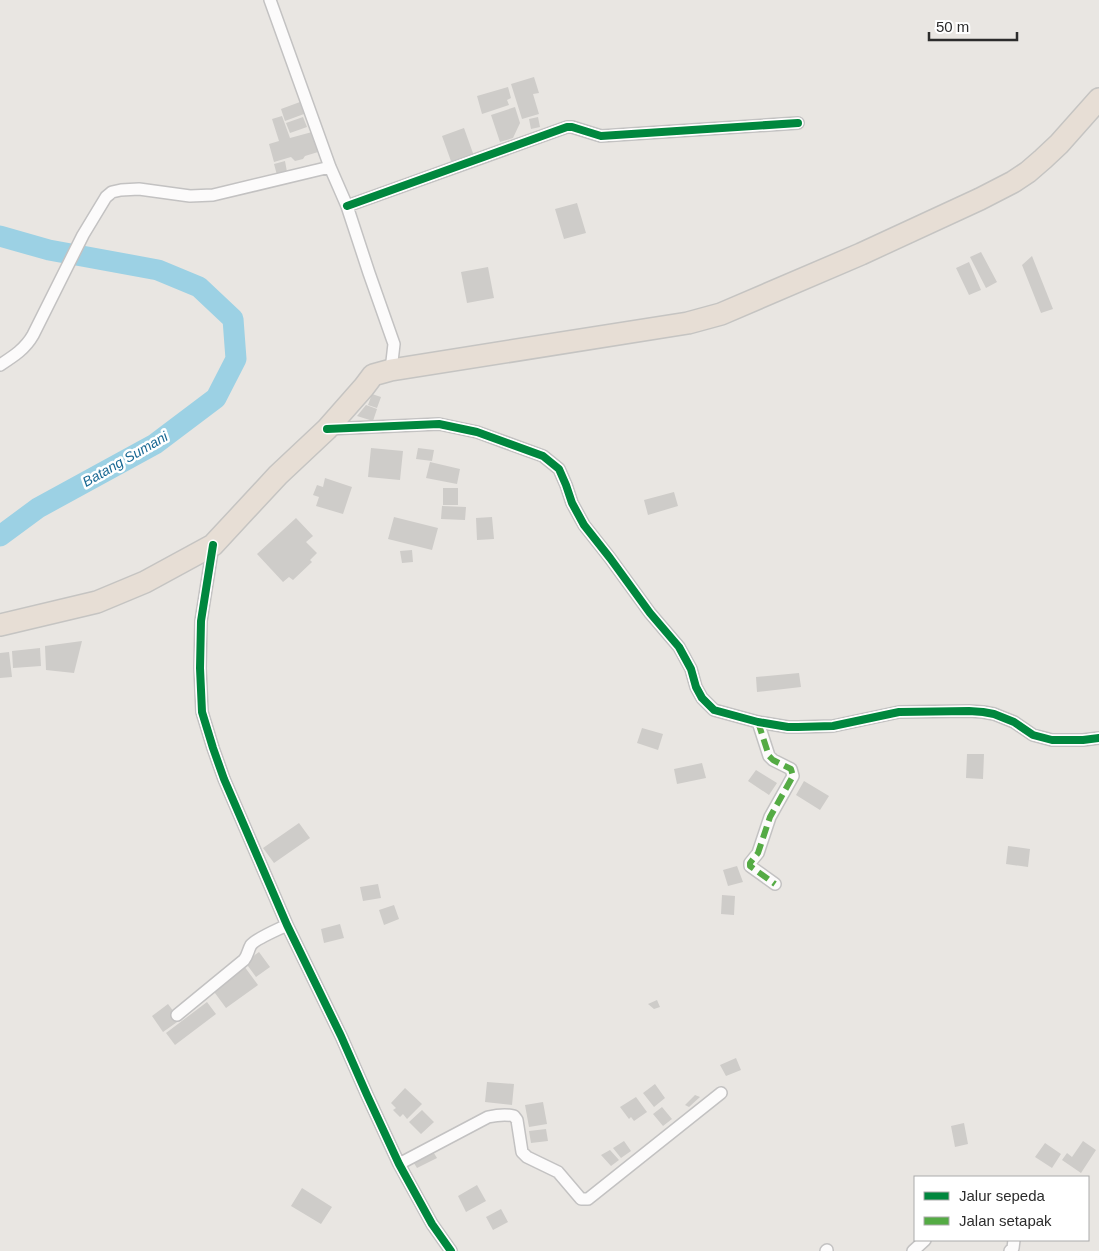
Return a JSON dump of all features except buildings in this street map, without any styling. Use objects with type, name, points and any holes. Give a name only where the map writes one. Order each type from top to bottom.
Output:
[{"type":"highway","points":[[0,625],[97,602],[145,582],[213,546],[278,475],[327,429],[373,375],[391,370],[688,323],[721,314],[861,254],[1013,182],[1028,172],[1059,144],[1099,99]]},
{"type":"street","points":[[270,0],[330,167],[347,206],[394,344],[391,370]]},
{"type":"street","points":[[347,206],[567,127],[601,136],[798,123]]},
{"type":"street","points":[[0,365],[20,351],[33,335],[83,235],[106,197],[112,192],[139,189],[190,196],[213,195],[330,167]]},
{"type":"street","points":[[327,429],[439,424],[477,432],[542,456],[559,470],[572,503],[584,525],[650,613],[679,647],[691,669],[696,687],[702,698],[714,710],[758,722],[788,727],[825,727],[899,712],[983,712],[1014,722],[1033,735],[1052,740],[1099,738]]},
{"type":"street","points":[[213,546],[201,621],[200,668],[202,712],[213,748],[224,779],[287,925],[341,1036],[399,1164],[432,1224],[452,1251]]},
{"type":"street","points":[[758,722],[769,756],[793,772],[792,779],[770,817],[758,853],[750,863],[750,866],[775,884]]},
{"type":"street","points":[[177,1015],[244,960],[253,943],[287,925]]},
{"type":"street","points":[[399,1164],[488,1117],[508,1114],[518,1120],[522,1152],[527,1157],[558,1172],[581,1199],[588,1199],[721,1093]]},
{"type":"street","points":[[913,1251],[924,1241]]},
{"type":"waterway","name":"Batang Sumani","points":[[0,236],[49,250],[158,270],[199,287],[233,319],[236,359],[216,398],[155,444],[38,508],[0,536]]},
{"type":"marked path","points":[[758,722],[769,756],[791,769],[793,776],[770,817],[758,853],[750,863],[750,866],[775,884]]},
{"type":"cycle path","points":[[347,206],[567,127],[601,136],[798,123]]},
{"type":"cycle path","points":[[327,429],[439,424],[477,432],[543,456],[559,469],[572,503],[584,525],[650,613],[679,647],[691,669],[696,687],[702,698],[714,710],[758,722],[788,727],[833,726],[899,712],[983,712],[1014,722],[1033,735],[1052,740],[1099,738]]},
{"type":"cycle path","points":[[213,545],[201,621],[200,668],[202,712],[213,748],[224,779],[287,925],[341,1036],[399,1164],[432,1224],[451,1251]]}]
